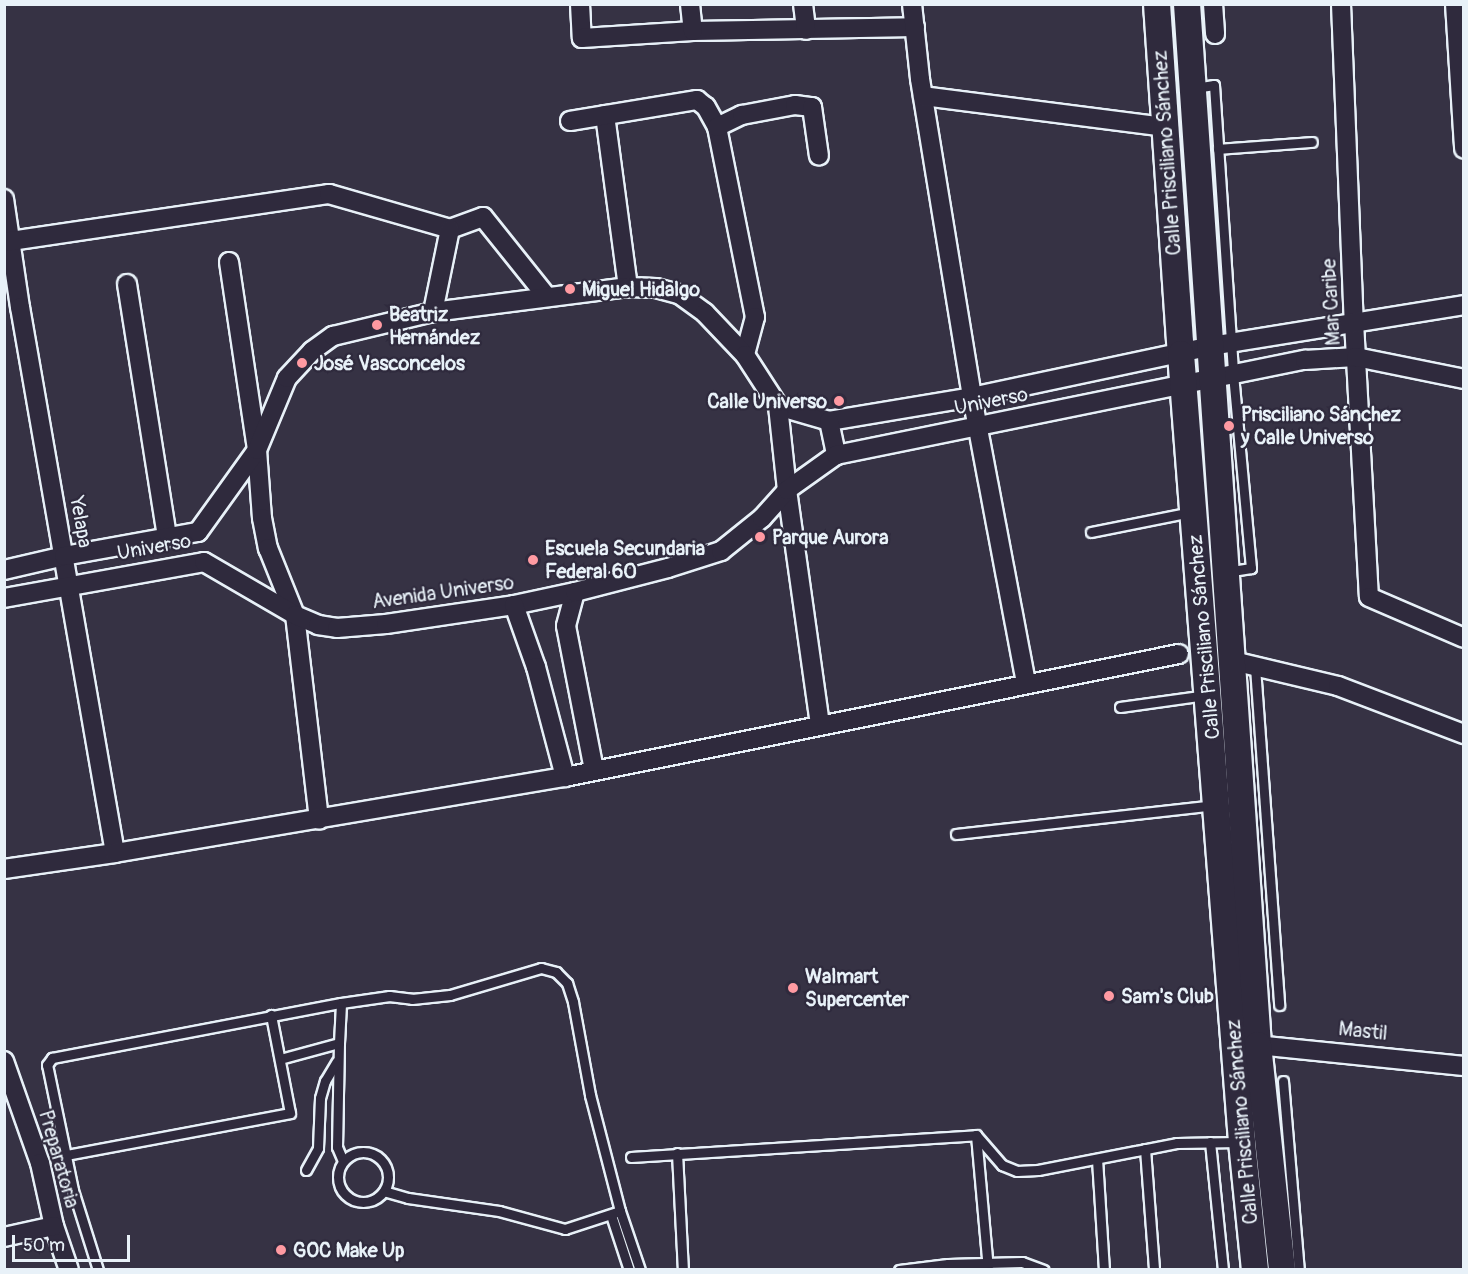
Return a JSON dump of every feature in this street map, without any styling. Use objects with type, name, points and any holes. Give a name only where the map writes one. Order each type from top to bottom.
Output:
[{"type":"main road","name":"Calle Prisciliano Sánchez","points":[[1157,4],[1181,354],[1217,805],[1246,1044],[1255,1143],[1256,1269]]},
{"type":"main road","name":"Calle Prisciliano Sánchez","points":[[1187,4],[1193,88],[1211,154],[1223,376],[1227,572],[1244,664],[1246,1044]]},
{"type":"main road","name":"Calle Prisciliano Sánchez","points":[[1255,1143],[1282,1269]]},
{"type":"street","points":[[580,4],[582,38],[693,32],[915,27]]},
{"type":"street","points":[[690,4],[693,32]]},
{"type":"street","points":[[803,4],[806,30]]},
{"type":"street","points":[[912,4],[923,96],[972,397],[1026,684]]},
{"type":"street","points":[[1214,4],[1215,34]]},
{"type":"street","name":"Mar Caribe","points":[[1341,4],[1354,322],[1369,597],[1464,638]]},
{"type":"street","points":[[1455,4],[1462,73],[1464,149]]},
{"type":"street","points":[[923,96],[1165,127]]},
{"type":"street","points":[[570,121],[698,100],[706,107],[717,127],[755,317],[745,355]]},
{"type":"street","points":[[717,127],[742,115],[795,105],[812,107],[819,156]]},
{"type":"street","points":[[605,115],[628,287]]},
{"type":"street","points":[[8,242],[329,195],[450,229],[483,217],[547,297]]},
{"type":"street","name":"Yelapa","points":[[4,199],[8,242],[70,584],[115,853]]},
{"type":"street","points":[[433,312],[450,229]]},
{"type":"street","points":[[229,262],[257,450],[262,518],[268,548],[295,615],[319,820]]},
{"type":"street","points":[[127,284],[166,536]]},
{"type":"street","points":[[257,450],[287,378],[312,351],[333,336],[433,312],[628,287],[645,286],[679,294],[705,313],[745,355],[778,406],[787,490],[820,725]]},
{"type":"street","name":"Universo","points":[[778,406],[829,421],[972,397],[1221,344],[1464,305]]},
{"type":"street","name":"Universo","points":[[787,490],[836,455],[1305,360],[1356,357],[1464,379]]},
{"type":"street","points":[[829,421],[836,455]]},
{"type":"street","name":"Universo","points":[[204,562],[198,532],[257,450]]},
{"type":"street","name":"Avenida Universo","points":[[295,615],[318,625],[337,628],[386,624],[514,605],[575,592],[668,568],[721,551],[762,518],[787,490]]},
{"type":"street","name":"Universo","points":[[4,570],[166,536],[198,532]]},
{"type":"street","name":"Universo","points":[[4,598],[70,584],[204,562],[295,615]]},
{"type":"street","points":[[575,592],[566,626],[594,770]]},
{"type":"street","points":[[514,605],[536,667],[566,777]]},
{"type":"street","points":[[4,869],[319,820],[566,777],[1179,654]]},
{"type":"street","points":[[1244,664],[1338,686],[1464,734]]},
{"type":"street","name":"Mastil","points":[[1246,1044],[1464,1066]]},
{"type":"street","name":"Preparatoria","points":[[4,1061],[40,1162],[54,1227],[69,1269]]},
{"type":"street","points":[[4,1237],[54,1227]]},
{"type":"lane","points":[[1211,154],[1312,142]]},
{"type":"lane","points":[[1091,532],[1193,511]]},
{"type":"lane","points":[[1244,664],[1279,1005]]},
{"type":"lane","points":[[1120,707],[1208,694]]},
{"type":"lane","points":[[956,834],[1217,805]]},
{"type":"lane","points":[[98,1269],[73,1190],[47,1065],[52,1058],[341,1003],[389,996],[412,999],[450,995],[541,968],[556,972],[567,984],[573,1002],[590,1095],[628,1269]]},
{"type":"lane","points":[[341,1003],[337,1147],[343,1161]]},
{"type":"lane","points":[[66,1155],[290,1113],[272,1015]]},
{"type":"lane","points":[[280,1059],[339,1043]]},
{"type":"lane","points":[[306,1170],[318,1148],[320,1098],[325,1081],[339,1059]]},
{"type":"lane","points":[[1283,1081],[1299,1269]]},
{"type":"lane","points":[[976,1135],[1002,1165],[1017,1171],[1177,1143],[1255,1143]]},
{"type":"lane","points":[[631,1157],[976,1135]]},
{"type":"lane","points":[[976,1135],[988,1266]]},
{"type":"lane","points":[[1210,1142],[1223,1269]]},
{"type":"lane","points":[[1145,1149],[1154,1269]]},
{"type":"lane","points":[[357,1153],[371,1154],[383,1162],[388,1177],[384,1191],[372,1201],[356,1202],[342,1192],[337,1177],[343,1161],[357,1153]]},
{"type":"lane","points":[[677,1153],[683,1269]]},
{"type":"lane","points":[[1096,1159],[1104,1269]]},
{"type":"lane","points":[[384,1191],[408,1198],[499,1211],[565,1229],[615,1213]]},
{"type":"lane","points":[[615,1213],[640,1269]]},
{"type":"lane","points":[[899,1269],[988,1266],[1022,1262],[1044,1269]]},
{"type":"place","name":"Miguel Hidalgo","points":[[570,289]]},
{"type":"place","name":"Beatriz Hernández","points":[[377,325]]},
{"type":"place","name":"José Vasconcelos","points":[[302,363]]},
{"type":"place","name":"Calle Universo","points":[[839,401]]},
{"type":"place","name":"Prisciliano Sánchez y Calle Universo","points":[[1229,426]]},
{"type":"place","name":"Parque Aurora","points":[[760,537]]},
{"type":"place","name":"Escuela Secundaria Federal 60","points":[[533,560]]},
{"type":"place","name":"Walmart Supercenter","points":[[793,988]]},
{"type":"place","name":"Sam's Club","points":[[1109,996]]},
{"type":"place","name":"GOC Make Up","points":[[281,1250]]}]
